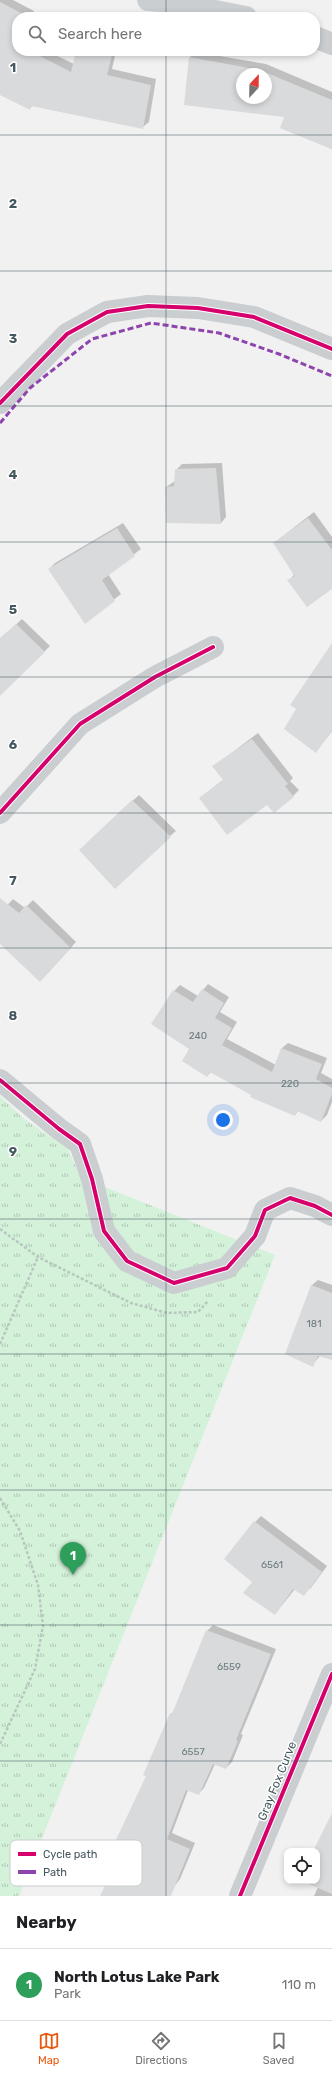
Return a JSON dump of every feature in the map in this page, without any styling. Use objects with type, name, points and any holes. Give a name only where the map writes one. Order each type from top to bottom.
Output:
[{"type":"street","points":[[148,0],[163,1],[220,12]]},
{"type":"street","points":[[320,39],[332,44]]},
{"type":"street","points":[[0,403],[66,334],[107,312],[148,306],[198,308],[254,317],[332,349]]},
{"type":"street","points":[[0,813],[80,724],[155,677],[213,647]]},
{"type":"street","points":[[0,1080],[59,1129],[80,1144],[92,1179],[104,1231],[127,1261],[174,1283],[227,1268],[256,1236],[265,1210],[290,1198],[315,1206],[332,1215]]},
{"type":"street","name":"Gray Fox Curve","points":[[240,1896],[332,1674]]},
{"type":"path","points":[[0,1344],[38,1257]]},
{"type":"path","points":[[0,1498],[20,1531],[38,1585],[43,1626],[35,1669],[0,1744]]},
{"type":"green space","points":[[0,1096],[23,1118],[68,1149],[80,1177],[275,1255],[41,1840],[10,1840],[10,1886],[23,1886],[19,1896],[0,1896]]},
{"type":"building","points":[[0,2],[19,12],[12,12],[12,56],[40,56],[71,72],[75,56],[112,56],[107,75],[151,85],[143,129],[31,106],[30,110],[0,95]]},
{"type":"building","points":[[189,57],[249,68],[236,68],[236,104],[272,104],[272,75],[332,100],[332,149],[280,128],[284,117],[184,105]]},
{"type":"building","points":[[216,468],[221,524],[166,523],[165,487],[174,486],[175,469]]},
{"type":"building","points":[[308,518],[332,550],[332,589],[307,607],[287,580],[295,576],[273,543]]},
{"type":"building","points":[[117,528],[135,556],[102,580],[115,601],[85,624],[48,569]]},
{"type":"building","points":[[16,624],[45,652],[0,696],[0,638]]},
{"type":"building","points":[[332,643],[332,730],[316,753],[284,729],[296,709],[290,705]]},
{"type":"building","points":[[252,739],[288,784],[285,786],[294,797],[274,813],[267,805],[227,835],[199,798],[223,780],[212,766]]},
{"type":"building","points":[[132,800],[171,837],[115,889],[79,850]]},
{"type":"building","points":[[0,898],[19,913],[26,905],[71,948],[40,982],[0,944]]},
{"type":"building","points":[[202,989],[224,1003],[215,1018],[232,1028],[222,1045],[272,1072],[281,1048],[322,1064],[316,1079],[332,1088],[332,1094],[321,1122],[297,1111],[295,1116],[250,1097],[251,1095],[210,1072],[207,1077],[182,1061],[189,1049],[151,1024],[173,990],[193,1002]]},
{"type":"building","points":[[311,1285],[332,1293],[332,1360],[318,1356],[313,1367],[285,1354]]},
{"type":"building","points":[[254,1521],[322,1572],[304,1596],[293,1589],[275,1615],[243,1593],[252,1582],[224,1559]]},
{"type":"building","points":[[206,1630],[271,1654],[236,1740],[238,1741],[226,1769],[213,1764],[199,1795],[186,1790],[167,1839],[190,1849],[171,1896],[100,1896],[105,1886],[142,1886],[142,1840],[116,1840],[146,1776],[143,1775],[170,1713],[172,1714]]},
{"type":"building","points":[[332,1813],[332,1894],[309,1884],[320,1884],[320,1848],[314,1848]]},
{"type":"marked path","points":[[0,423],[30,388],[92,339],[151,323],[219,333],[279,354],[332,376]]},
{"type":"cycle path","points":[[0,403],[67,334],[107,312],[148,306],[198,308],[254,317],[332,349]]},
{"type":"cycle path","points":[[0,813],[80,724],[155,677],[213,647]]},
{"type":"cycle path","points":[[0,1080],[59,1129],[80,1144],[92,1179],[104,1231],[127,1261],[174,1283],[227,1268],[255,1236],[265,1210],[290,1198],[315,1206],[332,1215]]},
{"type":"cycle path","points":[[240,1896],[332,1674]]},
{"type":"place","name":"North Lotus Lake Park","points":[[73,1575]]}]
